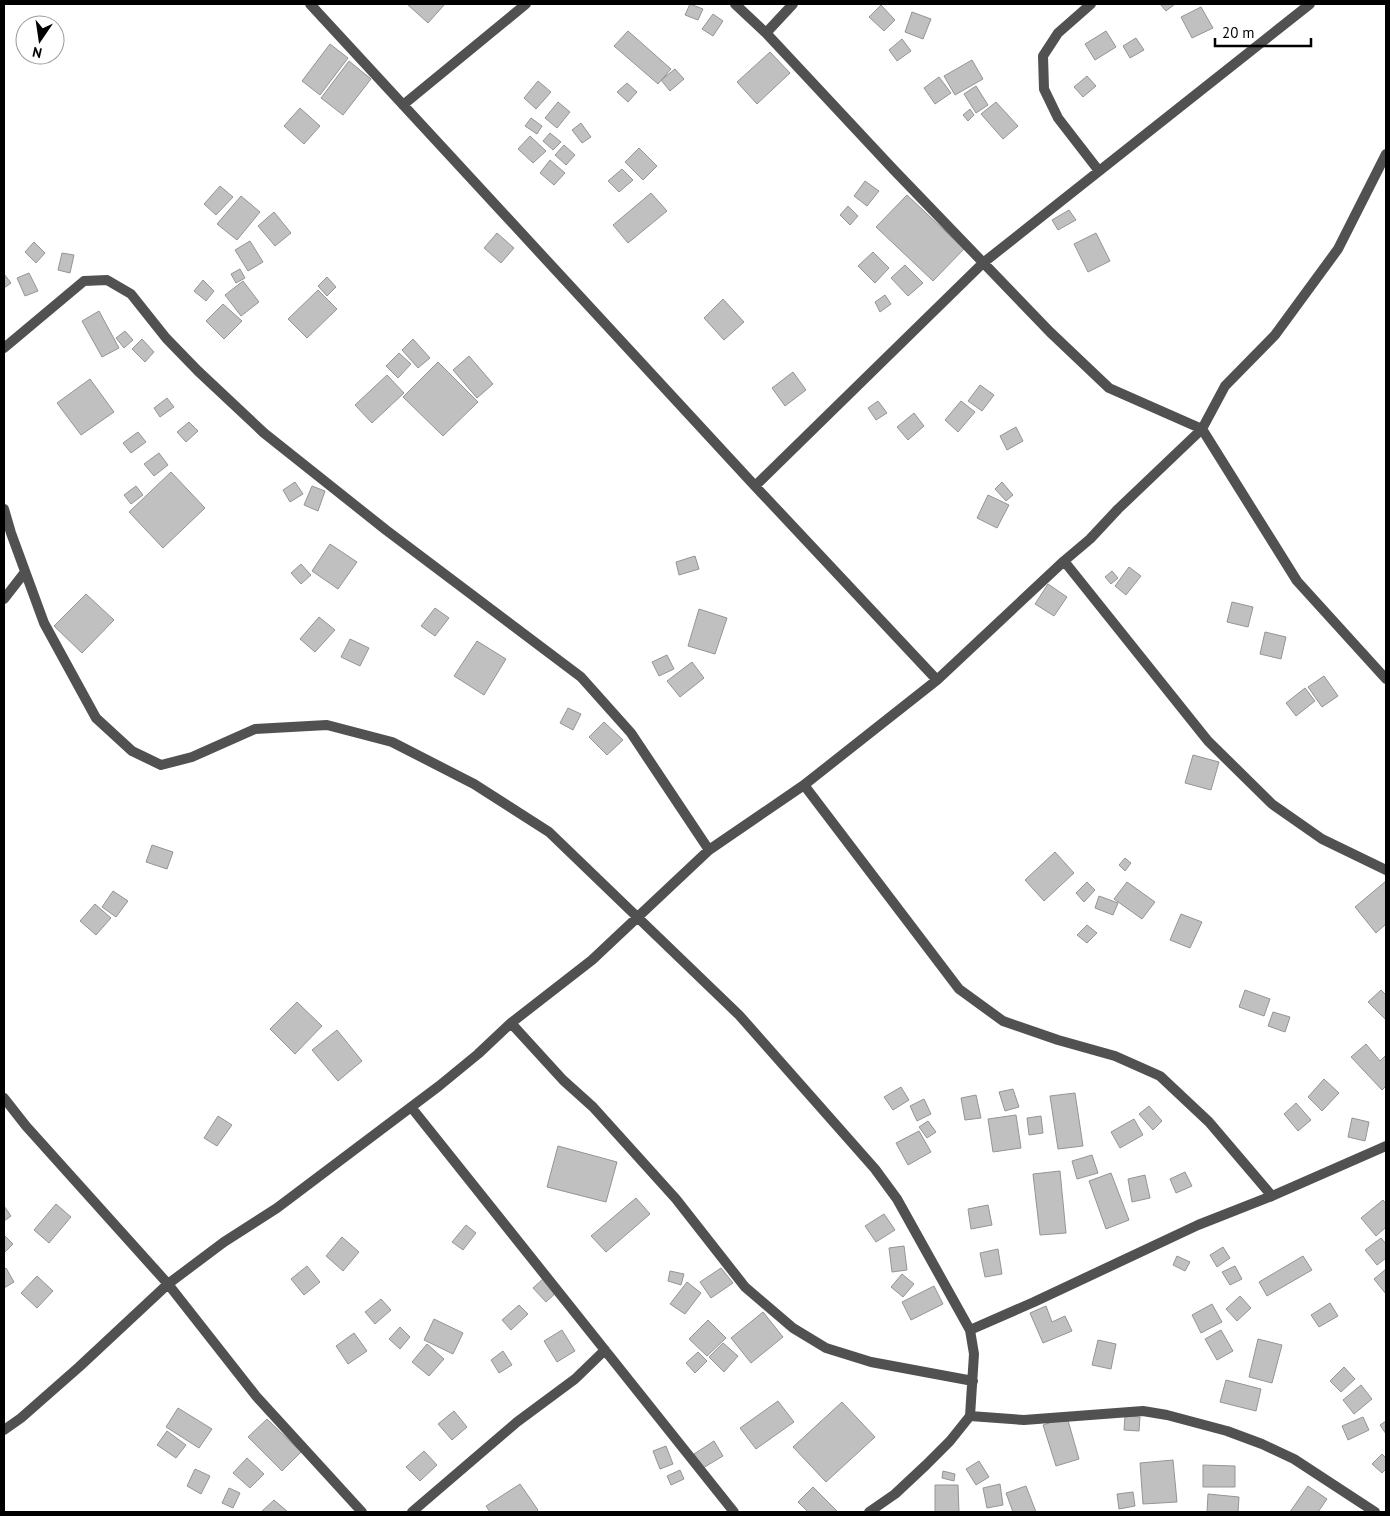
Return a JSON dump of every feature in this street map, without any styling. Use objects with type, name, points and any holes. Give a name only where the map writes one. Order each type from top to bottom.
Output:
[{"type":"street","points":[[310,4],[755,486],[937,680]]},
{"type":"street","points":[[403,105],[526,4]]},
{"type":"street","points":[[735,4],[766,34],[1050,332],[1110,388],[1202,429],[1297,581],[1386,680]]},
{"type":"street","points":[[766,34],[793,4]]},
{"type":"street","points":[[1091,4],[1058,33],[1043,56],[1044,89],[1058,118],[1099,171]]},
{"type":"street","points":[[755,486],[983,263],[1310,4]]},
{"type":"street","points":[[4,1430],[65,1380],[168,1284],[224,1242],[277,1208],[411,1107],[478,1054],[512,1023],[592,960],[708,850],[804,785],[937,680],[1090,539],[1125,502],[1202,429],[1226,386],[1275,335],[1338,249],[1386,154]]},
{"type":"street","points":[[4,348],[84,281],[107,280],[131,294],[166,338],[185,358],[264,433],[386,530],[581,677],[631,733],[708,850]]},
{"type":"street","points":[[4,509],[44,623],[96,718],[132,751],[161,764],[192,757],[255,729],[327,725],[392,742],[474,784],[548,832],[739,1015],[875,1169],[898,1199],[970,1330],[974,1354],[970,1416],[950,1441],[926,1465],[895,1494],[869,1512]]},
{"type":"street","points":[[1064,561],[1208,742],[1272,804],[1322,840],[1386,870]]},
{"type":"street","points":[[4,599],[25,572]]},
{"type":"street","points":[[804,785],[959,988],[1003,1021],[1058,1040],[1115,1056],[1160,1076],[1208,1122],[1272,1196]]},
{"type":"street","points":[[512,1023],[563,1080],[593,1107],[676,1199],[746,1287],[793,1328],[826,1348],[871,1362],[973,1381]]},
{"type":"street","points":[[4,1098],[26,1126],[168,1284],[256,1396],[362,1512]]},
{"type":"street","points":[[411,1107],[734,1512]]},
{"type":"street","points":[[970,1330],[1198,1225],[1272,1196],[1386,1146]]},
{"type":"street","points":[[412,1512],[517,1422],[575,1378],[605,1350]]},
{"type":"street","points":[[970,1416],[1024,1420],[1143,1411],[1167,1415],[1227,1431],[1294,1459],[1375,1512]]},
{"type":"building","points":[[407,4],[445,4],[428,23]]},
{"type":"building","points":[[690,4],[703,9],[698,20],[685,15]]},
{"type":"building","points":[[1160,4],[1175,4],[1166,11]]},
{"type":"building","points":[[881,5],[895,20],[884,31],[869,17]]},
{"type":"building","points":[[1201,7],[1213,28],[1192,38],[1181,17]]},
{"type":"building","points":[[912,12],[931,19],[923,39],[905,32]]},
{"type":"building","points":[[713,14],[723,21],[713,36],[702,29]]},
{"type":"building","points":[[628,31],[671,69],[658,84],[614,46]]},
{"type":"building","points":[[1106,31],[1116,47],[1095,60],[1085,44]]},
{"type":"building","points":[[1136,38],[1144,50],[1130,58],[1123,46]]},
{"type":"building","points":[[902,39],[911,51],[897,61],[889,50]]},
{"type":"building","points":[[330,44],[348,58],[320,95],[302,81]]},
{"type":"building","points":[[770,52],[790,73],[757,104],[737,82]]},
{"type":"building","points":[[972,60],[983,79],[955,95],[944,76]]},
{"type":"building","points":[[349,61],[371,79],[343,115],[321,98]]},
{"type":"building","points":[[675,69],[684,79],[670,91],[661,80]]},
{"type":"building","points":[[1087,76],[1096,86],[1083,97],[1074,87]]},
{"type":"building","points":[[939,77],[951,93],[935,104],[924,88]]},
{"type":"building","points":[[538,81],[551,92],[536,109],[524,98]]},
{"type":"building","points":[[627,83],[637,92],[628,102],[617,92]]},
{"type":"building","points":[[976,86],[988,105],[976,113],[964,94]]},
{"type":"building","points":[[558,102],[570,112],[557,128],[545,118]]},
{"type":"building","points":[[996,102],[1018,126],[1003,139],[981,114]]},
{"type":"building","points":[[300,108],[320,126],[304,144],[284,126]]},
{"type":"building","points":[[970,109],[974,115],[968,121],[963,115]]},
{"type":"building","points":[[531,118],[542,126],[537,134],[525,126]]},
{"type":"building","points":[[581,123],[591,137],[582,143],[572,130]]},
{"type":"building","points":[[550,133],[561,142],[553,150],[543,141]]},
{"type":"building","points":[[530,136],[546,151],[533,163],[518,149]]},
{"type":"building","points":[[564,145],[575,155],[566,165],[555,155]]},
{"type":"building","points":[[639,148],[657,166],[643,180],[625,162]]},
{"type":"building","points":[[550,160],[565,173],[554,185],[540,173]]},
{"type":"building","points":[[622,169],[633,180],[619,192],[608,181]]},
{"type":"building","points":[[865,181],[879,191],[867,206],[854,196]]},
{"type":"building","points":[[220,186],[233,197],[216,215],[204,204]]},
{"type":"building","points":[[651,193],[667,211],[628,243],[613,225]]},
{"type":"building","points":[[907,195],[964,249],[933,281],[876,227]]},
{"type":"building","points":[[241,196],[260,212],[237,240],[217,224]]},
{"type":"building","points":[[848,206],[858,216],[850,225],[840,215]]},
{"type":"building","points":[[1069,210],[1076,220],[1058,230],[1052,220]]},
{"type":"building","points":[[274,212],[291,233],[275,246],[258,226]]},
{"type":"building","points":[[497,233],[514,248],[501,263],[484,248]]},
{"type":"building","points":[[1096,233],[1110,261],[1088,272],[1074,244]]},
{"type":"building","points":[[250,241],[263,262],[248,271],[235,250]]},
{"type":"building","points":[[34,242],[45,253],[36,263],[25,252]]},
{"type":"building","points":[[873,252],[889,268],[875,283],[858,266]]},
{"type":"building","points":[[62,253],[74,255],[70,273],[58,270]]},
{"type":"building","points":[[905,265],[923,283],[908,296],[891,278]]},
{"type":"building","points":[[240,269],[245,278],[236,283],[231,274]]},
{"type":"building","points":[[29,273],[38,291],[25,296],[17,278]]},
{"type":"building","points":[[4,274],[11,283],[4,288]]},
{"type":"building","points":[[327,277],[336,287],[327,296],[318,286]]},
{"type":"building","points":[[203,280],[214,291],[206,301],[194,291]]},
{"type":"building","points":[[243,281],[259,302],[241,316],[225,295]]},
{"type":"building","points":[[318,290],[337,309],[307,338],[288,319]]},
{"type":"building","points":[[885,295],[891,304],[880,312],[875,302]]},
{"type":"building","points":[[723,299],[744,322],[724,340],[704,318]]},
{"type":"building","points":[[223,304],[242,321],[224,339],[206,321]]},
{"type":"building","points":[[99,311],[119,348],[102,357],[82,321]]},
{"type":"building","points":[[125,331],[133,340],[124,348],[116,338]]},
{"type":"building","points":[[142,339],[154,352],[145,362],[132,349]]},
{"type":"building","points":[[413,339],[430,358],[418,368],[402,350]]},
{"type":"building","points":[[399,353],[411,364],[398,378],[386,366]]},
{"type":"building","points":[[469,356],[493,384],[477,398],[453,370]]},
{"type":"building","points":[[438,362],[478,402],[443,436],[403,397]]},
{"type":"building","points":[[793,372],[806,390],[785,406],[772,388]]},
{"type":"building","points":[[387,375],[404,393],[372,423],[355,405]]},
{"type":"building","points":[[90,379],[114,412],[81,435],[57,403]]},
{"type":"building","points":[[980,385],[994,395],[982,411],[968,401]]},
{"type":"building","points":[[167,398],[174,407],[160,417],[154,408]]},
{"type":"building","points":[[878,401],[887,413],[876,420],[868,408]]},
{"type":"building","points":[[961,401],[975,412],[958,432],[945,420]]},
{"type":"building","points":[[914,413],[924,426],[908,440],[897,427]]},
{"type":"building","points":[[189,422],[198,431],[186,442],[177,432]]},
{"type":"building","points":[[1016,427],[1023,441],[1007,450],[1000,436]]},
{"type":"building","points":[[138,432],[146,442],[131,453],[123,443]]},
{"type":"building","points":[[159,453],[168,465],[154,476],[144,464]]},
{"type":"building","points":[[171,472],[205,508],[163,548],[129,512]]},
{"type":"building","points":[[295,482],[303,494],[290,502],[283,490]]},
{"type":"building","points":[[1002,482],[1013,495],[1006,501],[995,489]]},
{"type":"building","points":[[136,486],[143,495],[131,504],[124,495]]},
{"type":"building","points":[[312,486],[325,491],[318,511],[304,505]]},
{"type":"building","points":[[988,495],[1009,505],[997,528],[977,518]]},
{"type":"building","points":[[330,544],[357,562],[338,589],[312,571]]},
{"type":"building","points":[[695,556],[699,569],[679,575],[676,562]]},
{"type":"building","points":[[301,564],[311,575],[301,584],[291,573]]},
{"type":"building","points":[[1129,567],[1141,576],[1126,595],[1115,586]]},
{"type":"building","points":[[1112,571],[1118,578],[1111,584],[1105,577]]},
{"type":"building","points":[[1048,584],[1067,597],[1054,616],[1035,604]]},
{"type":"building","points":[[86,594],[114,620],[82,653],[54,626]]},
{"type":"building","points":[[1232,602],[1253,607],[1248,627],[1227,622]]},
{"type":"building","points":[[435,608],[449,618],[435,636],[421,626]]},
{"type":"building","points":[[699,609],[727,618],[715,654],[688,646]]},
{"type":"building","points":[[319,617],[335,630],[315,652],[300,639]]},
{"type":"building","points":[[1265,632],[1286,637],[1281,659],[1260,654]]},
{"type":"building","points":[[350,639],[369,648],[360,666],[341,657]]},
{"type":"building","points":[[477,641],[506,659],[484,695],[454,676]]},
{"type":"building","points":[[667,655],[674,669],[659,676],[652,662]]},
{"type":"building","points":[[692,662],[704,678],[680,697],[667,681]]},
{"type":"building","points":[[1324,676],[1338,696],[1322,707],[1308,687]]},
{"type":"building","points":[[1305,688],[1315,701],[1296,716],[1286,703]]},
{"type":"building","points":[[568,708],[581,714],[573,730],[560,723]]},
{"type":"building","points":[[604,722],[623,740],[607,755],[589,737]]},
{"type":"building","points":[[1193,755],[1219,762],[1211,790],[1185,783]]},
{"type":"building","points":[[152,845],[173,852],[167,869],[146,862]]},
{"type":"building","points":[[1055,852],[1074,873],[1044,901],[1025,880]]},
{"type":"building","points":[[1125,858],[1131,863],[1125,871],[1119,865]]},
{"type":"building","points":[[1386,881],[1386,924],[1376,933],[1355,907]]},
{"type":"building","points":[[1087,882],[1095,890],[1084,902],[1076,893]]},
{"type":"building","points":[[1127,882],[1155,902],[1142,919],[1114,899]]},
{"type":"building","points":[[113,891],[128,901],[116,917],[102,907]]},
{"type":"building","points":[[1099,896],[1118,903],[1113,915],[1095,908]]},
{"type":"building","points":[[95,904],[111,918],[96,935],[80,921]]},
{"type":"building","points":[[1181,914],[1202,922],[1190,948],[1170,940]]},
{"type":"building","points":[[1087,925],[1097,933],[1087,943],[1077,935]]},
{"type":"building","points":[[1245,990],[1270,999],[1264,1016],[1239,1007]]},
{"type":"building","points":[[1381,990],[1386,995],[1386,1020],[1368,1002]]},
{"type":"building","points":[[297,1002],[322,1026],[295,1054],[270,1029]]},
{"type":"building","points":[[1273,1012],[1290,1017],[1285,1032],[1268,1026]]},
{"type":"building","points":[[337,1030],[362,1061],[338,1081],[312,1050]]},
{"type":"building","points":[[1366,1044],[1380,1061],[1386,1055],[1386,1086],[1382,1090],[1351,1057]]},
{"type":"building","points":[[1324,1079],[1339,1093],[1322,1111],[1308,1097]]},
{"type":"building","points":[[901,1087],[909,1100],[893,1110],[884,1097]]},
{"type":"building","points":[[1013,1089],[1019,1107],[1005,1111],[999,1092]]},
{"type":"building","points":[[1075,1093],[1083,1146],[1058,1149],[1050,1096]]},
{"type":"building","points":[[976,1095],[981,1118],[965,1120],[961,1098]]},
{"type":"building","points":[[924,1099],[931,1114],[917,1121],[910,1106]]},
{"type":"building","points":[[1296,1103],[1311,1120],[1298,1131],[1284,1114]]},
{"type":"building","points":[[1149,1106],[1162,1121],[1153,1130],[1139,1114]]},
{"type":"building","points":[[1016,1115],[1021,1148],[993,1152],[988,1119]]},
{"type":"building","points":[[218,1116],[232,1125],[217,1146],[204,1138]]},
{"type":"building","points":[[1041,1116],[1043,1133],[1029,1135],[1027,1118]]},
{"type":"building","points":[[1352,1118],[1369,1122],[1365,1141],[1348,1137]]},
{"type":"building","points":[[1134,1119],[1143,1135],[1120,1148],[1111,1132]]},
{"type":"building","points":[[928,1121],[936,1132],[927,1138],[919,1127]]},
{"type":"building","points":[[919,1131],[931,1152],[908,1165],[896,1143]]},
{"type":"building","points":[[558,1146],[617,1162],[606,1202],[547,1187]]},
{"type":"building","points":[[1092,1155],[1098,1173],[1077,1179],[1072,1161]]},
{"type":"building","points":[[1060,1171],[1066,1233],[1040,1235],[1033,1174]]},
{"type":"building","points":[[1185,1172],[1192,1186],[1176,1193],[1170,1179]]},
{"type":"building","points":[[1111,1173],[1129,1220],[1106,1229],[1089,1181]]},
{"type":"building","points":[[1145,1175],[1150,1198],[1132,1202],[1128,1179]]},
{"type":"building","points":[[636,1198],[650,1214],[606,1252],[591,1236]]},
{"type":"building","points":[[1383,1200],[1386,1204],[1386,1227],[1376,1236],[1361,1218]]},
{"type":"building","points":[[56,1204],[71,1217],[49,1243],[34,1230]]},
{"type":"building","points":[[988,1205],[992,1225],[971,1229],[968,1209]]},
{"type":"building","points":[[4,1206],[11,1216],[4,1221]]},
{"type":"building","points":[[884,1214],[895,1230],[876,1242],[865,1226]]},
{"type":"building","points":[[466,1225],[476,1233],[463,1250],[452,1242]]},
{"type":"building","points":[[4,1235],[13,1244],[4,1253]]},
{"type":"building","points":[[342,1237],[359,1252],[343,1271],[326,1256]]},
{"type":"building","points":[[1381,1238],[1386,1244],[1386,1258],[1377,1265],[1365,1250]]},
{"type":"building","points":[[904,1246],[907,1270],[892,1272],[889,1248]]},
{"type":"building","points":[[1223,1247],[1230,1258],[1217,1267],[1210,1255]]},
{"type":"building","points":[[998,1249],[1002,1274],[985,1277],[980,1253]]},
{"type":"building","points":[[1177,1256],[1190,1262],[1185,1271],[1173,1265]]},
{"type":"building","points":[[1303,1256],[1312,1270],[1267,1296],[1259,1282]]},
{"type":"building","points":[[307,1266],[320,1282],[304,1295],[291,1279]]},
{"type":"building","points":[[1235,1266],[1242,1279],[1230,1285],[1222,1272]]},
{"type":"building","points":[[6,1268],[14,1282],[4,1288],[4,1270]]},
{"type":"building","points":[[721,1268],[733,1283],[711,1298],[700,1282]]},
{"type":"building","points":[[1386,1269],[1386,1294],[1374,1279]]},
{"type":"building","points":[[670,1271],[684,1274],[681,1285],[668,1281]]},
{"type":"building","points":[[902,1274],[914,1284],[903,1297],[891,1287]]},
{"type":"building","points":[[37,1276],[53,1291],[37,1308],[21,1293]]},
{"type":"building","points":[[545,1277],[558,1291],[546,1302],[533,1288]]},
{"type":"building","points":[[687,1282],[701,1293],[685,1314],[670,1304]]},
{"type":"building","points":[[934,1286],[943,1304],[911,1320],[902,1302]]},
{"type":"building","points":[[1240,1296],[1251,1308],[1237,1321],[1226,1309]]},
{"type":"building","points":[[381,1299],[391,1310],[375,1324],[365,1312]]},
{"type":"building","points":[[1330,1303],[1338,1316],[1319,1327],[1311,1315]]},
{"type":"building","points":[[1212,1304],[1222,1322],[1201,1333],[1192,1315]]},
{"type":"building","points":[[519,1305],[528,1314],[511,1330],[502,1320]]},
{"type":"building","points":[[1046,1306],[1052,1322],[1065,1316],[1072,1331],[1043,1343],[1030,1313]]},
{"type":"building","points":[[763,1312],[783,1337],[751,1363],[731,1338]]},
{"type":"building","points":[[434,1319],[463,1333],[453,1354],[424,1340]]},
{"type":"building","points":[[708,1320],[726,1338],[707,1356],[689,1339]]},
{"type":"building","points":[[400,1327],[410,1337],[400,1349],[389,1339]]},
{"type":"building","points":[[562,1330],[575,1351],[557,1362],[544,1341]]},
{"type":"building","points":[[1221,1330],[1233,1351],[1217,1360],[1205,1339]]},
{"type":"building","points":[[354,1333],[367,1351],[348,1364],[336,1346]]},
{"type":"building","points":[[1258,1339],[1282,1345],[1272,1383],[1249,1377]]},
{"type":"building","points":[[1098,1340],[1116,1344],[1111,1369],[1092,1365]]},
{"type":"building","points":[[723,1343],[738,1356],[724,1372],[709,1357]]},
{"type":"building","points":[[427,1344],[444,1359],[429,1376],[412,1362]]},
{"type":"building","points":[[503,1351],[512,1365],[499,1373],[491,1360]]},
{"type":"building","points":[[698,1352],[707,1361],[695,1373],[686,1363]]},
{"type":"building","points":[[1344,1367],[1355,1379],[1341,1392],[1330,1381]]},
{"type":"building","points":[[1226,1380],[1261,1389],[1256,1411],[1220,1402]]},
{"type":"building","points":[[1361,1385],[1372,1399],[1354,1414],[1343,1400]]},
{"type":"building","points":[[778,1401],[794,1422],[756,1449],[740,1428]]},
{"type":"building","points":[[842,1402],[875,1437],[826,1482],[793,1447]]},
{"type":"building","points":[[178,1408],[212,1429],[199,1448],[166,1427]]},
{"type":"building","points":[[454,1411],[467,1427],[452,1440],[438,1424]]},
{"type":"building","points":[[1125,1416],[1140,1417],[1139,1431],[1124,1430]]},
{"type":"building","points":[[1067,1417],[1079,1459],[1056,1466],[1043,1425]]},
{"type":"building","points":[[1363,1417],[1369,1430],[1348,1440],[1342,1426]]},
{"type":"building","points":[[267,1419],[301,1452],[282,1471],[248,1437]]},
{"type":"building","points":[[1386,1421],[1386,1434],[1380,1425]]},
{"type":"building","points":[[167,1431],[186,1445],[176,1458],[157,1445]]},
{"type":"building","points":[[714,1441],[723,1456],[703,1468],[694,1454]]},
{"type":"building","points":[[666,1446],[673,1464],[660,1469],[653,1451]]},
{"type":"building","points":[[424,1451],[437,1465],[420,1481],[406,1467]]},
{"type":"building","points":[[1382,1454],[1386,1458],[1386,1469],[1382,1473],[1372,1464]]},
{"type":"building","points":[[247,1458],[264,1474],[250,1488],[233,1473]]},
{"type":"building","points":[[1173,1460],[1177,1502],[1143,1504],[1140,1463]]},
{"type":"building","points":[[979,1461],[989,1477],[976,1485],[966,1469]]},
{"type":"building","points":[[1203,1465],[1235,1466],[1235,1487],[1203,1487]]},
{"type":"building","points":[[195,1469],[210,1476],[201,1494],[187,1486]]},
{"type":"building","points":[[680,1470],[684,1479],[671,1485],[667,1476]]},
{"type":"building","points":[[943,1471],[955,1474],[954,1481],[942,1478]]},
{"type":"building","points":[[520,1484],[538,1510],[536,1512],[490,1512],[486,1506]]},
{"type":"building","points":[[1000,1484],[1003,1505],[987,1508],[983,1488]]},
{"type":"building","points":[[935,1485],[958,1485],[959,1512],[935,1512]]},
{"type":"building","points":[[1026,1486],[1036,1512],[1013,1512],[1006,1493]]},
{"type":"building","points":[[1308,1486],[1327,1499],[1318,1512],[1290,1512]]},
{"type":"building","points":[[813,1487],[838,1512],[808,1512],[798,1502]]},
{"type":"building","points":[[229,1488],[240,1493],[233,1508],[222,1503]]},
{"type":"building","points":[[1133,1492],[1135,1506],[1119,1509],[1117,1494]]},
{"type":"building","points":[[1208,1494],[1239,1497],[1238,1512],[1207,1512]]},
{"type":"building","points":[[274,1500],[288,1512],[261,1512]]}]
